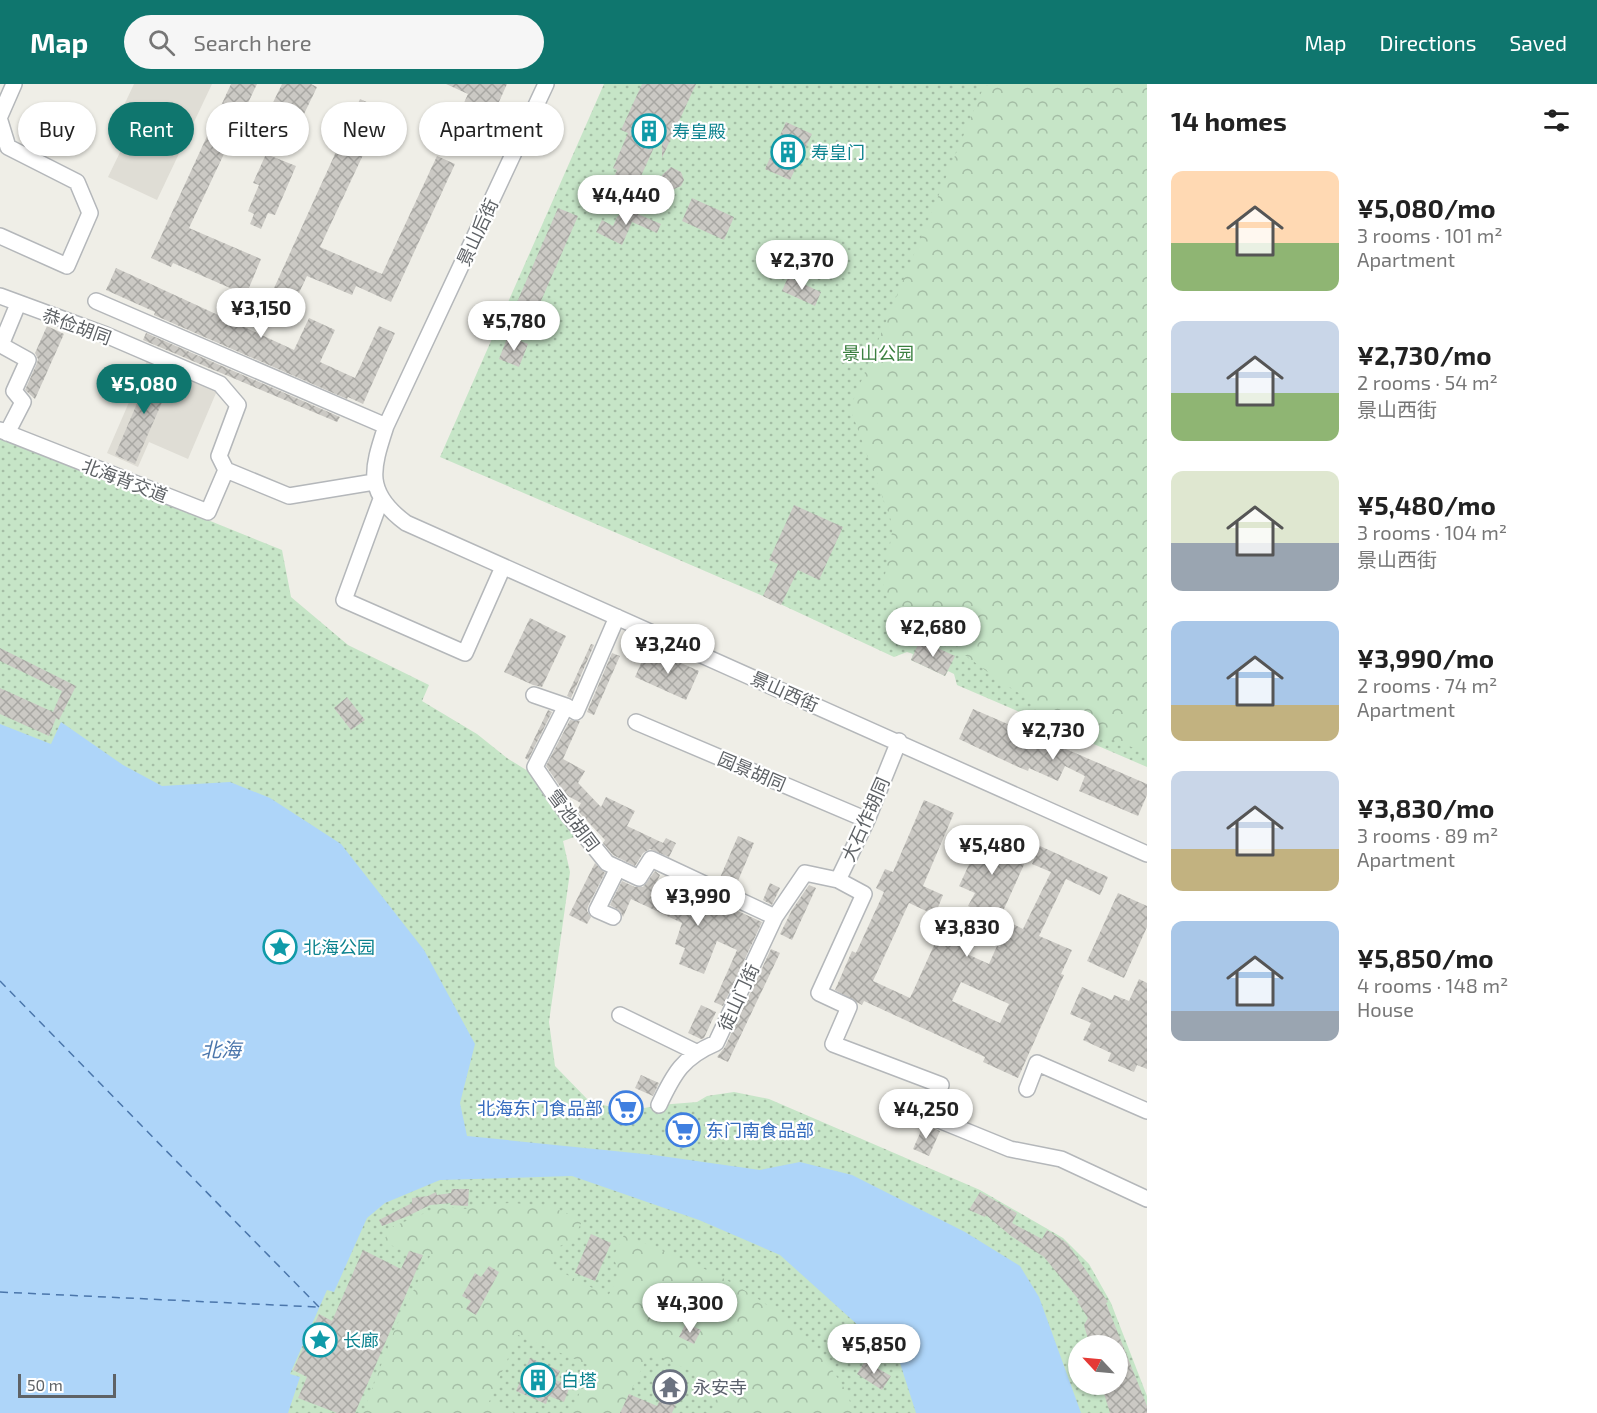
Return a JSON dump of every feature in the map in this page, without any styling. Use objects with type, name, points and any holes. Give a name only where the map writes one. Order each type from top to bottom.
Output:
[{"type":"street","points":[[0,116],[14,84]]},
{"type":"street","name":"景山后街","points":[[374,482],[374,463],[386,426],[546,84]]},
{"type":"street","points":[[0,121],[3,142],[8,147],[77,182],[90,213],[67,266],[0,236]]},
{"type":"street","name":"恭俭胡同","points":[[0,296],[106,335],[220,384],[238,405],[219,456],[226,470]]},
{"type":"street","points":[[96,301],[386,426]]},
{"type":"street","points":[[3,432],[23,402],[14,391],[28,360],[1,345],[18,304]]},
{"type":"street","name":"北海背交道","points":[[3,432],[208,512],[226,470]]},
{"type":"street","points":[[226,470],[289,496],[374,482]]},
{"type":"street","name":"景山西街","points":[[374,482],[381,499],[406,523],[420,527],[503,567],[899,741],[1147,854]]},
{"type":"street","points":[[381,499],[344,600],[465,653],[503,567]]},
{"type":"street","points":[[534,695],[566,706],[576,712],[617,617]]},
{"type":"street","name":"雪池胡同","points":[[566,706],[535,767],[607,863],[618,868]]},
{"type":"street","name":"园景胡同","points":[[636,722],[867,820]]},
{"type":"street","name":"大石作胡同","points":[[899,741],[867,820],[838,880],[864,894],[819,993],[849,1007],[833,1044],[941,1085],[929,1116],[1010,1149],[1061,1160],[1147,1199]]},
{"type":"street","points":[[613,917],[597,910],[618,868],[639,878],[651,859],[775,917]]},
{"type":"street","name":"徒山门街","points":[[659,1105],[672,1077],[696,1052],[717,1043],[775,917],[805,873],[838,880]]},
{"type":"street","points":[[620,1015],[696,1052]]},
{"type":"street","points":[[1027,1089],[1037,1063],[1147,1111]]},
{"type":"shaded area","points":[[134,84],[212,84],[194,122],[194,102],[126,102]]},
{"type":"shaded area","points":[[118,156],[178,156],[157,200],[108,177]]},
{"type":"shaded area","points":[[149,356],[219,386],[188,459],[149,442],[138,467],[107,453]]},
{"type":"green space","name":"景山公园","points":[[604,84],[1147,84],[1147,767],[957,685],[954,674],[948,671],[945,676],[911,660],[913,654],[907,652],[894,657],[763,596],[440,457]]},
{"type":"green space","points":[[1147,84],[1147,753],[1059,719],[997,679],[882,593],[893,526],[850,408],[984,86]]},
{"type":"green space","name":"北海公园","points":[[0,436],[282,550],[291,597],[348,645],[429,685],[422,701],[477,734],[507,758],[531,773],[577,836],[563,841],[570,872],[549,1022],[555,1066],[590,1102],[630,1111],[659,1105],[697,1102],[707,1096],[734,1092],[769,1099],[980,1190],[1063,1238],[1089,1264],[1111,1303],[1123,1335],[1068,1335],[1068,1395],[1128,1395],[1128,1347],[1147,1396],[1147,1413],[0,1413]]},
{"type":"green space","points":[[512,1203],[547,1206],[583,1219],[573,1240],[560,1246],[550,1266],[608,1296],[620,1274],[613,1257],[624,1235],[716,1274],[744,1290],[770,1307],[818,1352],[841,1384],[854,1413],[710,1413],[720,1393],[695,1381],[697,1374],[650,1352],[620,1413],[571,1413],[591,1366],[518,1335],[489,1402],[515,1413],[363,1413],[394,1331],[430,1256],[382,1243],[392,1227],[439,1207],[468,1209],[475,1205]]},
{"type":"water","name":"北海","points":[[61,722],[123,765],[162,786],[230,782],[270,798],[341,844],[424,950],[475,1044],[460,1103],[467,1136],[654,1155],[760,1170],[800,1162],[852,1175],[965,1232],[1020,1266],[1039,1297],[1068,1377],[1068,1395],[1074,1395],[1081,1413],[916,1413],[900,1363],[780,1255],[699,1220],[572,1176],[440,1180],[385,1203],[367,1218],[334,1292],[327,1290],[290,1374],[300,1377],[288,1413],[0,1413],[0,724],[51,744]]},
{"type":"building","points":[[231,84],[257,84],[248,102],[223,102]]},
{"type":"building","points":[[282,84],[311,84],[317,87],[309,104],[273,102]]},
{"type":"building","points":[[446,84],[507,84],[499,102],[464,102],[468,94]]},
{"type":"building","name":"寿皇殿","points":[[642,84],[696,84],[662,158],[662,130],[631,198],[609,188],[617,170],[613,168],[628,133],[621,130]]},
{"type":"building","name":"寿皇门","points":[[786,122],[812,134],[790,180],[765,169]]},
{"type":"building","points":[[206,138],[206,156],[223,156],[189,228],[261,259],[246,295],[173,263],[171,267],[151,258]]},
{"type":"building","points":[[265,156],[271,156],[296,166],[275,215],[268,213],[261,229],[250,224],[254,214],[248,211],[259,185],[253,183]]},
{"type":"building","points":[[334,156],[363,156],[320,247],[382,274],[437,156],[455,164],[391,302],[356,286],[352,295],[307,276],[287,318],[265,308]]},
{"type":"building","points":[[671,167],[681,172],[684,180],[681,186],[672,190],[662,185],[662,175]]},
{"type":"building","points":[[692,198],[734,217],[724,240],[682,221]]},
{"type":"building","points":[[558,208],[578,216],[534,317],[514,309]]},
{"type":"building","points":[[626,209],[661,224],[657,233],[632,222],[622,245],[596,232],[602,220],[613,226],[617,217]]},
{"type":"building","points":[[767,249],[780,255],[773,268],[760,262]]},
{"type":"building","points":[[116,268],[294,350],[309,318],[335,330],[320,362],[355,378],[379,326],[395,333],[363,404],[154,315],[155,312],[106,290]]},
{"type":"building","points":[[788,277],[821,292],[815,306],[782,291]]},
{"type":"building","points":[[47,326],[64,334],[35,399],[25,390],[37,363],[35,353]]},
{"type":"building","points":[[146,333],[340,417],[337,422],[143,340]]},
{"type":"building","points":[[508,336],[528,344],[519,367],[499,359]]},
{"type":"building","points":[[153,366],[174,375],[135,464],[115,455]]},
{"type":"building","points":[[794,505],[843,527],[819,580],[798,570],[781,605],[763,596],[778,564],[769,560]]},
{"type":"building","points":[[530,618],[566,636],[542,687],[504,672]]},
{"type":"building","points":[[920,640],[955,656],[945,676],[911,660]]},
{"type":"building","points":[[591,644],[594,645],[571,698],[567,696]]},
{"type":"building","points":[[0,648],[76,686],[59,720],[56,718],[49,736],[0,714],[0,688],[53,712],[62,691],[0,661]]},
{"type":"building","points":[[656,652],[699,671],[686,700],[635,677],[643,659],[651,662]]},
{"type":"building","points":[[612,653],[620,656],[594,715],[587,712]]},
{"type":"building","points":[[347,697],[365,720],[351,730],[334,708]]},
{"type":"building","points":[[973,709],[1147,784],[1147,795],[1138,816],[1079,791],[1085,776],[1065,766],[1058,781],[1029,768],[1028,771],[1016,766],[959,739]]},
{"type":"building","points":[[548,710],[552,712],[528,760],[525,758]]},
{"type":"building","points":[[570,720],[580,721],[563,759],[585,771],[578,783],[601,807],[606,797],[635,811],[627,826],[663,843],[666,838],[676,843],[669,857],[650,849],[643,853],[635,866],[613,855],[603,843],[605,840],[577,810],[581,803],[566,795],[546,766]]},
{"type":"building","points":[[924,800],[954,813],[923,886],[943,895],[935,915],[909,903],[873,981],[910,998],[941,930],[971,943],[967,954],[989,964],[1011,923],[1023,929],[1051,872],[1032,864],[1040,846],[1108,877],[1100,895],[1066,879],[1039,936],[1072,950],[1061,974],[1064,975],[1018,1078],[983,1062],[985,1057],[864,1001],[862,1005],[835,990],[852,951],[856,953],[884,892],[876,888],[885,869],[893,872]],"holes":[[[961,982],[1009,1004],[1000,1023],[952,1001]]]},
{"type":"building","points":[[986,828],[998,834],[994,843],[1027,858],[999,920],[968,906],[975,893],[959,886]]},
{"type":"building","points":[[738,836],[754,843],[735,888],[719,880]]},
{"type":"building","points":[[595,863],[605,873],[588,906],[587,911],[591,917],[587,924],[569,915]]},
{"type":"building","points":[[655,871],[660,875],[650,896],[670,906],[680,885],[762,922],[723,1006],[714,1002],[737,950],[717,941],[704,974],[679,964],[685,948],[675,944],[682,923],[631,899],[623,917],[620,911],[610,905],[622,881],[635,887],[643,887]]},
{"type":"building","points":[[770,883],[780,888],[772,905],[763,900]]},
{"type":"building","points":[[809,885],[816,888],[792,940],[780,934],[792,910]]},
{"type":"building","points":[[1118,893],[1147,906],[1147,927],[1124,978],[1087,961]]},
{"type":"building","points":[[771,949],[780,953],[728,1062],[717,1057],[725,1047]]},
{"type":"building","points":[[1139,979],[1147,983],[1147,1069],[1137,1065],[1134,1072],[1108,1061],[1111,1053],[1083,1040],[1091,1023],[1070,1014],[1082,987],[1112,1000],[1114,995],[1129,1001]]},
{"type":"building","points":[[701,1005],[716,1012],[704,1038],[701,1039],[688,1033]]},
{"type":"building","points":[[641,1075],[659,1083],[653,1096],[635,1088]]},
{"type":"building","points":[[924,1124],[940,1131],[929,1156],[913,1149]]},
{"type":"building","points":[[452,1189],[469,1189],[468,1206],[450,1205],[451,1203],[430,1205],[382,1226],[379,1220],[412,1203],[412,1198],[428,1196],[436,1192],[437,1195],[451,1193]]},
{"type":"building","points":[[980,1192],[1017,1213],[1012,1223],[1042,1239],[1047,1230],[1067,1243],[1108,1302],[1106,1303],[1119,1335],[1087,1335],[1084,1325],[1088,1318],[1077,1301],[1079,1300],[1044,1257],[1011,1236],[986,1215],[985,1217],[969,1210]]},
{"type":"building","points":[[591,1234],[611,1243],[595,1281],[575,1273]]},
{"type":"building","points":[[363,1250],[401,1269],[409,1251],[423,1255],[355,1413],[337,1413],[298,1398],[307,1377],[293,1370],[319,1314],[332,1321]]},
{"type":"building","points":[[489,1266],[499,1272],[476,1315],[466,1309],[471,1301],[462,1296],[475,1273],[481,1277]]},
{"type":"building","points":[[686,1323],[701,1330],[694,1344],[679,1337]]},
{"type":"building","name":"白塔","points":[[530,1358],[560,1371],[556,1380],[570,1386],[564,1402],[549,1396],[546,1404],[516,1391]]},
{"type":"building","points":[[1128,1358],[1147,1406],[1147,1413],[1110,1413],[1104,1395],[1128,1395]]},
{"type":"building","points":[[865,1361],[891,1376],[882,1390],[857,1374]]},
{"type":"building","points":[[673,1373],[687,1380],[672,1413],[620,1413],[629,1394],[657,1406]]},
{"type":"ferry route","points":[[0,981],[319,1307]]},
{"type":"ferry route","points":[[0,1292],[317,1307]]},
{"type":"place","name":"寿皇殿","points":[[649,131]]},
{"type":"place","name":"寿皇门","points":[[788,152]]},
{"type":"place","name":"北海公园","points":[[280,947]]},
{"type":"place","name":"北海东门食品部","points":[[626,1108]]},
{"type":"place","name":"东门南食品部","points":[[683,1130]]},
{"type":"place","name":"长廊","points":[[320,1340]]},
{"type":"place","name":"白塔","points":[[538,1380]]},
{"type":"place","name":"永安寺","points":[[670,1387]]}]
